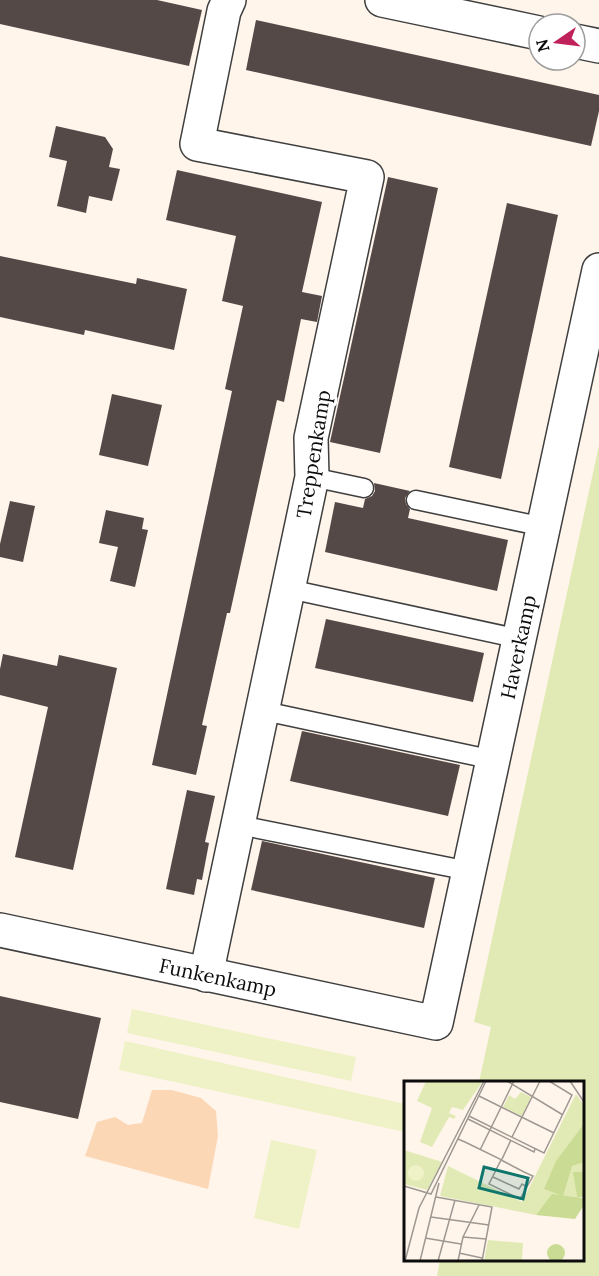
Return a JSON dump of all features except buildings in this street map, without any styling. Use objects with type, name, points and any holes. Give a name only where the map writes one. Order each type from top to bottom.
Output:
[{"type":"street","name":"Treppenkamp","points":[[206,975],[312,477],[311,438],[367,177],[197,144],[224,10],[229,0]]},
{"type":"street","points":[[382,0],[527,30]]},
{"type":"street","name":"Haverkamp","points":[[436,1023],[599,270]]},
{"type":"street","name":"Funkenkamp","points":[[0,930],[436,1023]]},
{"type":"lane","points":[[312,477],[364,488]]},
{"type":"lane","points":[[416,500],[544,527]]},
{"type":"lane","points":[[289,589],[520,639]]},
{"type":"lane","points":[[264,711],[494,759]]},
{"type":"lane","points":[[239,825],[469,871]]},
{"type":"green space","points":[[599,445],[599,1276],[437,1276],[440,1261],[584,1261],[584,1081],[479,1081],[491,1027],[474,1022]]},
{"type":"green space","points":[[132,1009],[356,1057],[351,1081],[127,1033]]},
{"type":"green space","points":[[125,1041],[404,1104],[404,1132],[119,1070]]},
{"type":"green space","points":[[271,1140],[317,1150],[299,1229],[254,1218]]},
{"type":"sand","points":[[152,1090],[172,1090],[201,1098],[216,1111],[218,1136],[208,1189],[85,1156],[97,1122],[115,1117],[128,1125],[142,1123]]}]
